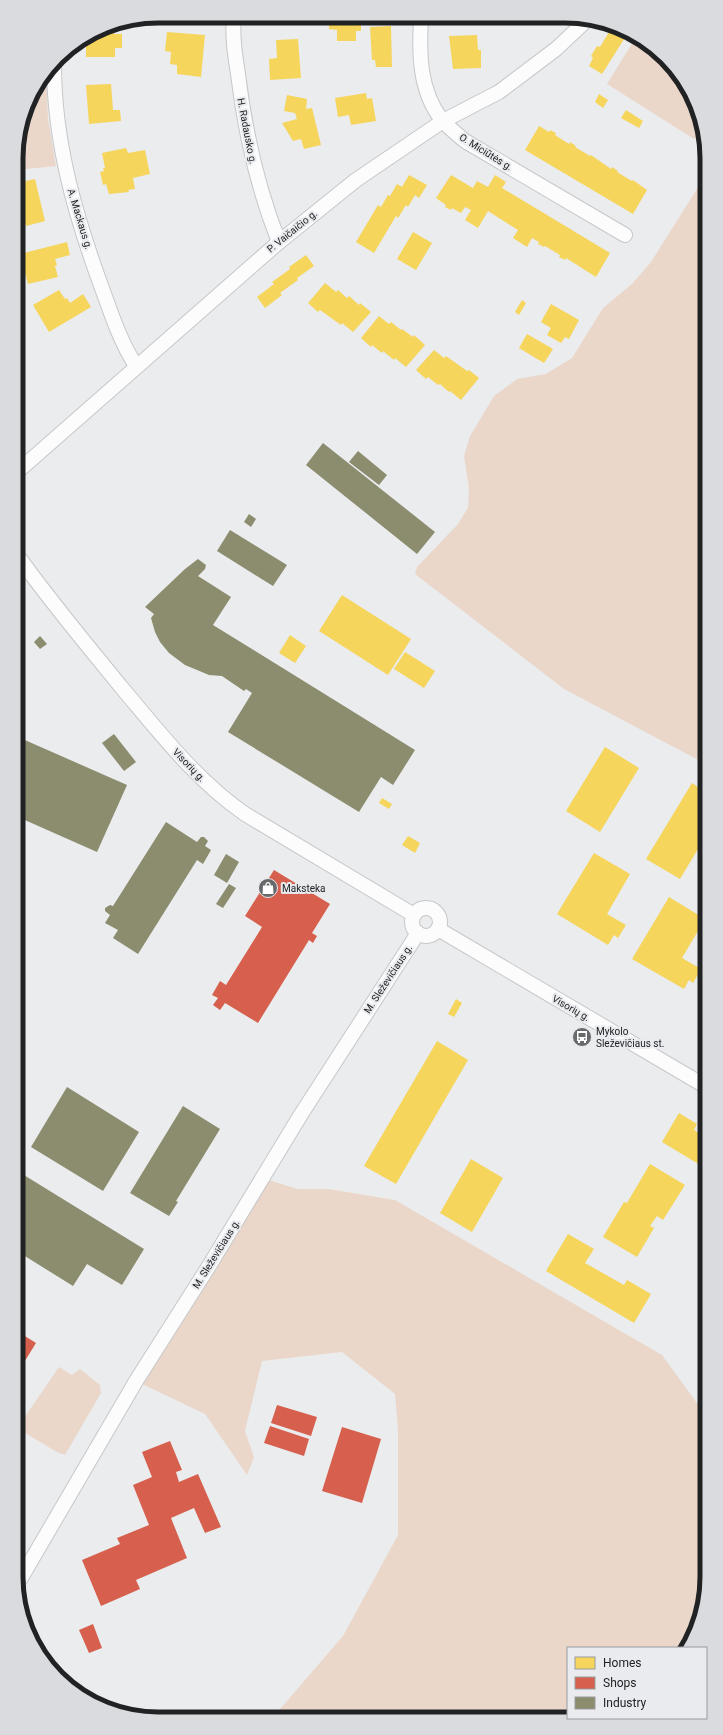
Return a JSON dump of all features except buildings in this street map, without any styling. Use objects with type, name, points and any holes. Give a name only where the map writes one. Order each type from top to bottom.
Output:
[{"type":"street","name":"H. Radausko g.","points":[[233,23],[232,31],[242,108],[250,154],[264,205],[279,242]]},
{"type":"street","name":"O. Miciūtės g.","points":[[421,23],[422,77],[430,102],[443,121],[465,141],[625,235]]},
{"type":"street","name":"P. Vaičaičio g.","points":[[23,467],[279,242],[356,180],[443,121],[499,92],[518,79],[556,49],[583,24]]},
{"type":"street","name":"A. Mackaus g.","points":[[54,73],[54,94],[62,154],[76,211],[115,323],[128,353],[136,366]]},
{"type":"street","name":"Visorių g.","points":[[23,562],[170,745],[206,783],[245,814],[414,915]]},
{"type":"street","points":[[420,909],[433,910],[440,921],[438,929],[427,936],[418,933],[412,925],[414,915],[420,909]]},
{"type":"street","name":"Visorių g.","points":[[438,929],[700,1083]]},
{"type":"street","name":"M. Sleževičiaus g.","points":[[23,1575],[136,1381],[209,1266],[300,1116],[418,933]]},
{"type":"shaded area","points":[[633,42],[647,51],[672,76],[690,107],[698,136],[694,139],[607,84]]},
{"type":"shaded area","points":[[46,83],[48,119],[56,166],[23,169],[23,150],[28,123],[33,107]]},
{"type":"shaded area","points":[[700,184],[700,761],[564,689],[415,574],[417,567],[458,524],[468,508],[469,488],[464,456],[470,436],[494,396],[517,379],[546,374],[572,358],[603,308],[632,284],[651,262]]},
{"type":"shaded area","points":[[269,1180],[297,1189],[329,1189],[395,1200],[662,1355],[700,1407],[700,1585],[693,1620],[686,1636],[680,1647],[567,1647],[567,1712],[277,1712],[343,1636],[398,1535],[398,1429],[395,1394],[342,1352],[262,1361],[245,1431],[254,1457],[247,1475],[205,1414],[142,1384]]},
{"type":"shaded area","points":[[59,1367],[72,1375],[80,1369],[100,1385],[101,1393],[65,1455],[57,1452],[23,1432],[23,1420]]},
{"type":"place","name":"Maksteka","points":[[268,888]]},
{"type":"place","name":"Mykolo Sleževičiaus st.","points":[[582,1037]]}]
